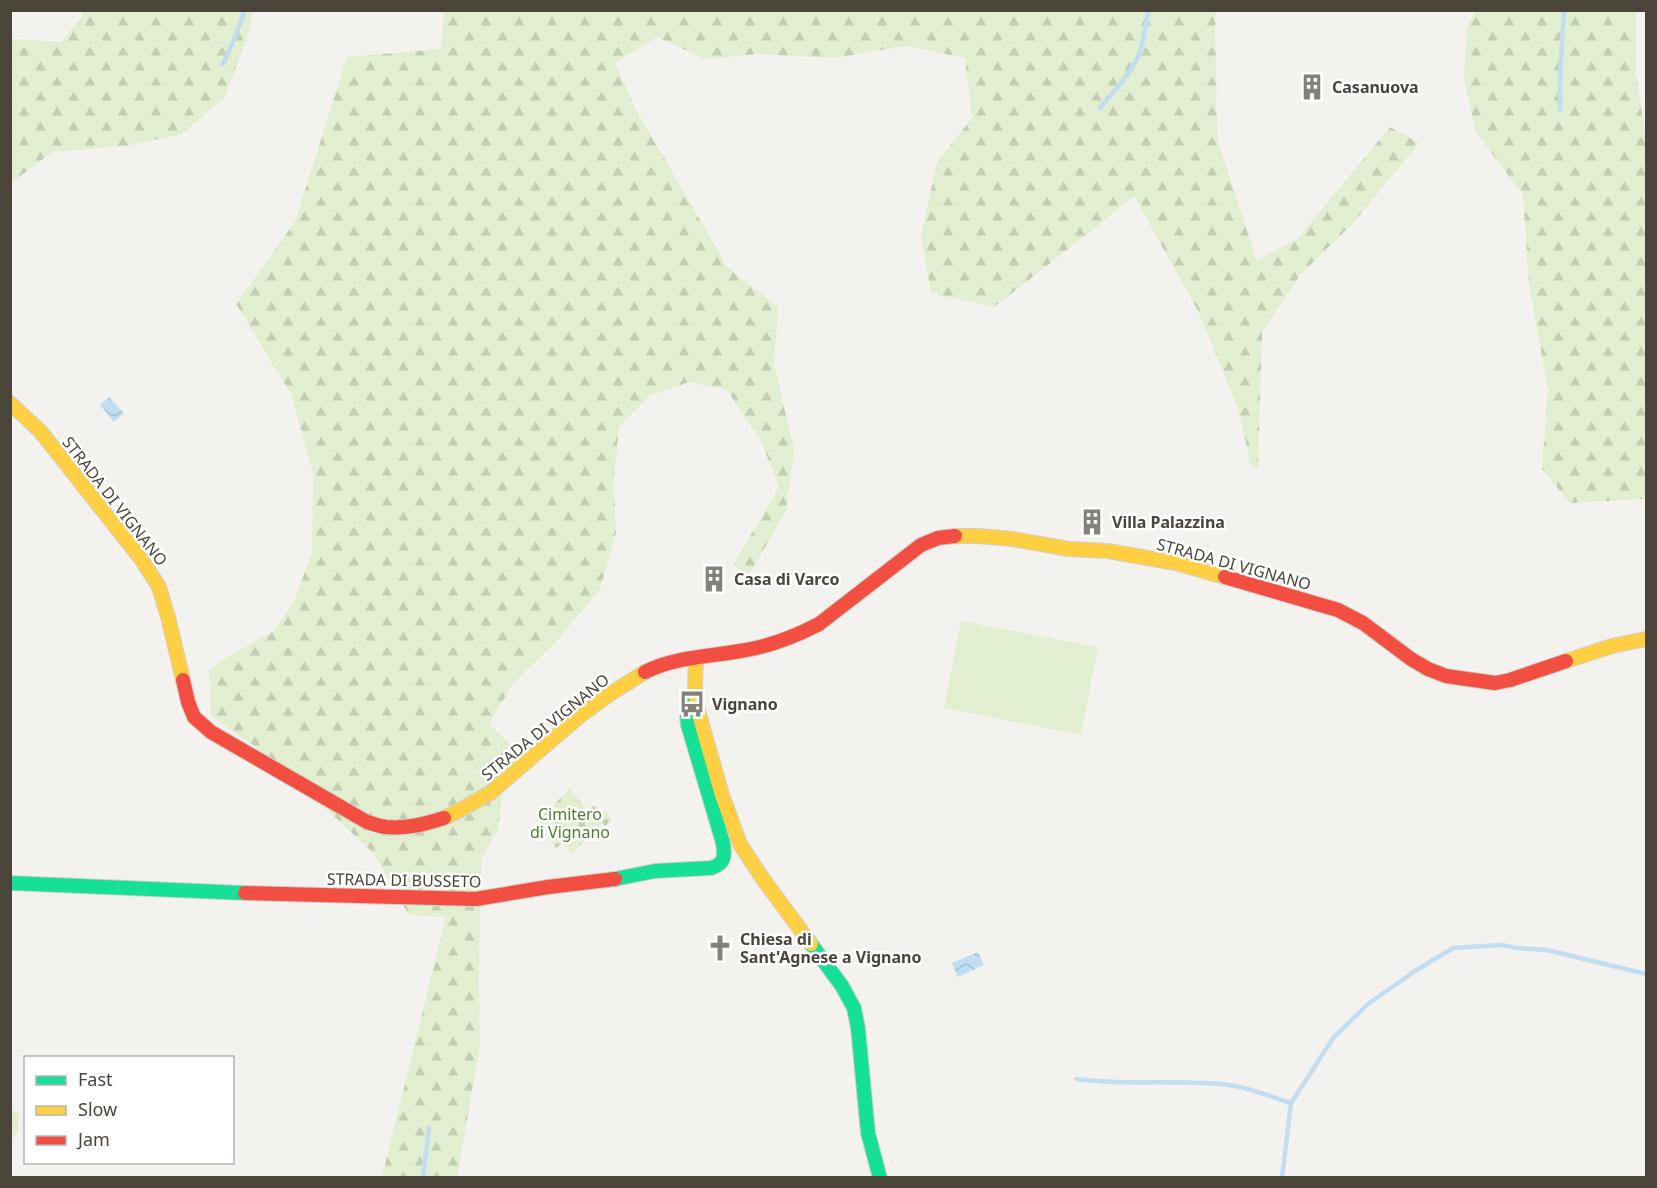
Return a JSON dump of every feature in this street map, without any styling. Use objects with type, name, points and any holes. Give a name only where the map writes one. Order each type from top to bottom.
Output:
[{"type":"street","name":"STRADA DI VIGNANO","points":[[10,403],[40,432],[142,560],[159,587],[171,627],[188,702],[194,717],[211,732],[367,822],[385,826],[406,827],[465,809],[502,785],[560,733],[626,684],[661,665],[744,650],[802,633],[819,624],[921,545],[938,538],[978,536],[1012,539],[1069,549],[1108,551],[1176,563],[1338,610],[1363,623],[1428,669],[1446,676],[1481,682],[1495,683],[1509,680],[1612,646],[1647,639]]},
{"type":"street","name":"STRADA DI BUSSETO","points":[[696,658],[695,692],[699,713],[722,795],[740,844],[762,879],[842,986],[852,1003],[858,1028],[868,1133],[880,1178]]},
{"type":"street","name":"STRADA DI BUSSETO","points":[[10,884],[476,899],[622,878],[655,871],[714,868],[724,860],[724,853],[688,725],[688,703],[695,692]]},
{"type":"green space","points":[[84,11],[253,11],[249,32],[225,97],[182,134],[126,146],[52,152],[11,183],[11,39],[61,42]]},
{"type":"green space","points":[[444,11],[1215,11],[1217,139],[1257,261],[1297,239],[1390,127],[1419,143],[1354,222],[1300,275],[1262,332],[1258,469],[1250,463],[1239,410],[1197,309],[1134,196],[994,307],[931,293],[921,236],[937,162],[972,118],[965,58],[907,46],[834,58],[757,54],[705,59],[657,37],[615,63],[635,108],[728,268],[778,307],[774,363],[794,450],[786,511],[749,575],[733,565],[779,487],[762,443],[727,390],[689,382],[649,396],[619,427],[614,479],[616,533],[600,589],[555,643],[513,683],[489,724],[508,742],[498,830],[481,859],[480,1045],[457,1177],[382,1177],[446,917],[409,915],[374,854],[276,761],[211,716],[209,671],[226,658],[274,631],[295,599],[312,552],[313,473],[291,394],[236,304],[295,222],[347,57],[441,49]]},
{"type":"green space","points":[[1476,11],[1636,11],[1636,74],[1646,138],[1646,497],[1643,499],[1570,503],[1542,469],[1548,389],[1529,285],[1523,195],[1476,132],[1464,79],[1467,26]]},
{"type":"green space","points":[[961,621],[1098,647],[1081,735],[944,708]]},
{"type":"green space","name":"Cimitero di Vignano","points":[[570,789],[587,810],[594,804],[612,819],[605,826],[603,823],[572,853],[562,843],[556,848],[550,841],[554,837],[538,820]]},
{"type":"green space","points":[[11,1109],[19,1114],[18,1131],[11,1141]]},
{"type":"water","points":[[109,397],[124,413],[114,422],[100,405]]},
{"type":"water","points":[[978,952],[984,965],[958,977],[952,963]]},
{"type":"waterway","points":[[223,64],[245,10]]},
{"type":"waterway","points":[[1100,108],[1138,57],[1148,10]]},
{"type":"waterway","points":[[1560,111],[1564,10]]},
{"type":"waterway","points":[[1282,1178],[1291,1103],[1334,1037],[1368,1004],[1453,948],[1501,945],[1547,950],[1646,974]]},
{"type":"waterway","points":[[1076,1079],[1229,1085],[1291,1103]]},
{"type":"waterway","points":[[423,1178],[429,1128]]},
{"type":"traffic: fast","points":[[615,879],[655,871],[711,868],[723,859],[723,843],[688,725],[688,707],[695,692]]},
{"type":"traffic: fast","points":[[10,883],[245,893]]},
{"type":"traffic: fast","points":[[811,944],[842,986],[854,1008],[868,1133],[880,1178]]},
{"type":"traffic: slow","points":[[10,403],[41,432],[142,560],[159,587],[183,680]]},
{"type":"traffic: slow","points":[[955,536],[1012,539],[1069,549],[1108,551],[1176,563],[1225,577]]},
{"type":"traffic: slow","points":[[1566,661],[1612,646],[1646,639]]},
{"type":"traffic: slow","points":[[696,658],[697,707],[722,795],[740,844],[811,944]]},
{"type":"traffic: slow","points":[[444,818],[490,793],[581,715],[645,672]]},
{"type":"traffic: jam","points":[[645,672],[680,660],[761,647],[800,633],[819,624],[921,545],[938,538],[955,536]]},
{"type":"traffic: jam","points":[[1225,577],[1338,610],[1363,623],[1411,659],[1446,676],[1495,683],[1566,661]]},
{"type":"traffic: jam","points":[[183,680],[194,717],[211,732],[367,822],[386,827],[401,827],[444,818]]},
{"type":"traffic: jam","points":[[245,893],[476,899],[615,879]]},
{"type":"place","name":"Casanuova","points":[[1312,87]]},
{"type":"place","name":"Villa Palazzina","points":[[1092,522]]},
{"type":"place","name":"Casa di Varco","points":[[714,579]]},
{"type":"place","name":"Vignano","points":[[692,704]]},
{"type":"place","name":"Chiesa di Sant'Agnese a Vignano","points":[[720,948]]}]
